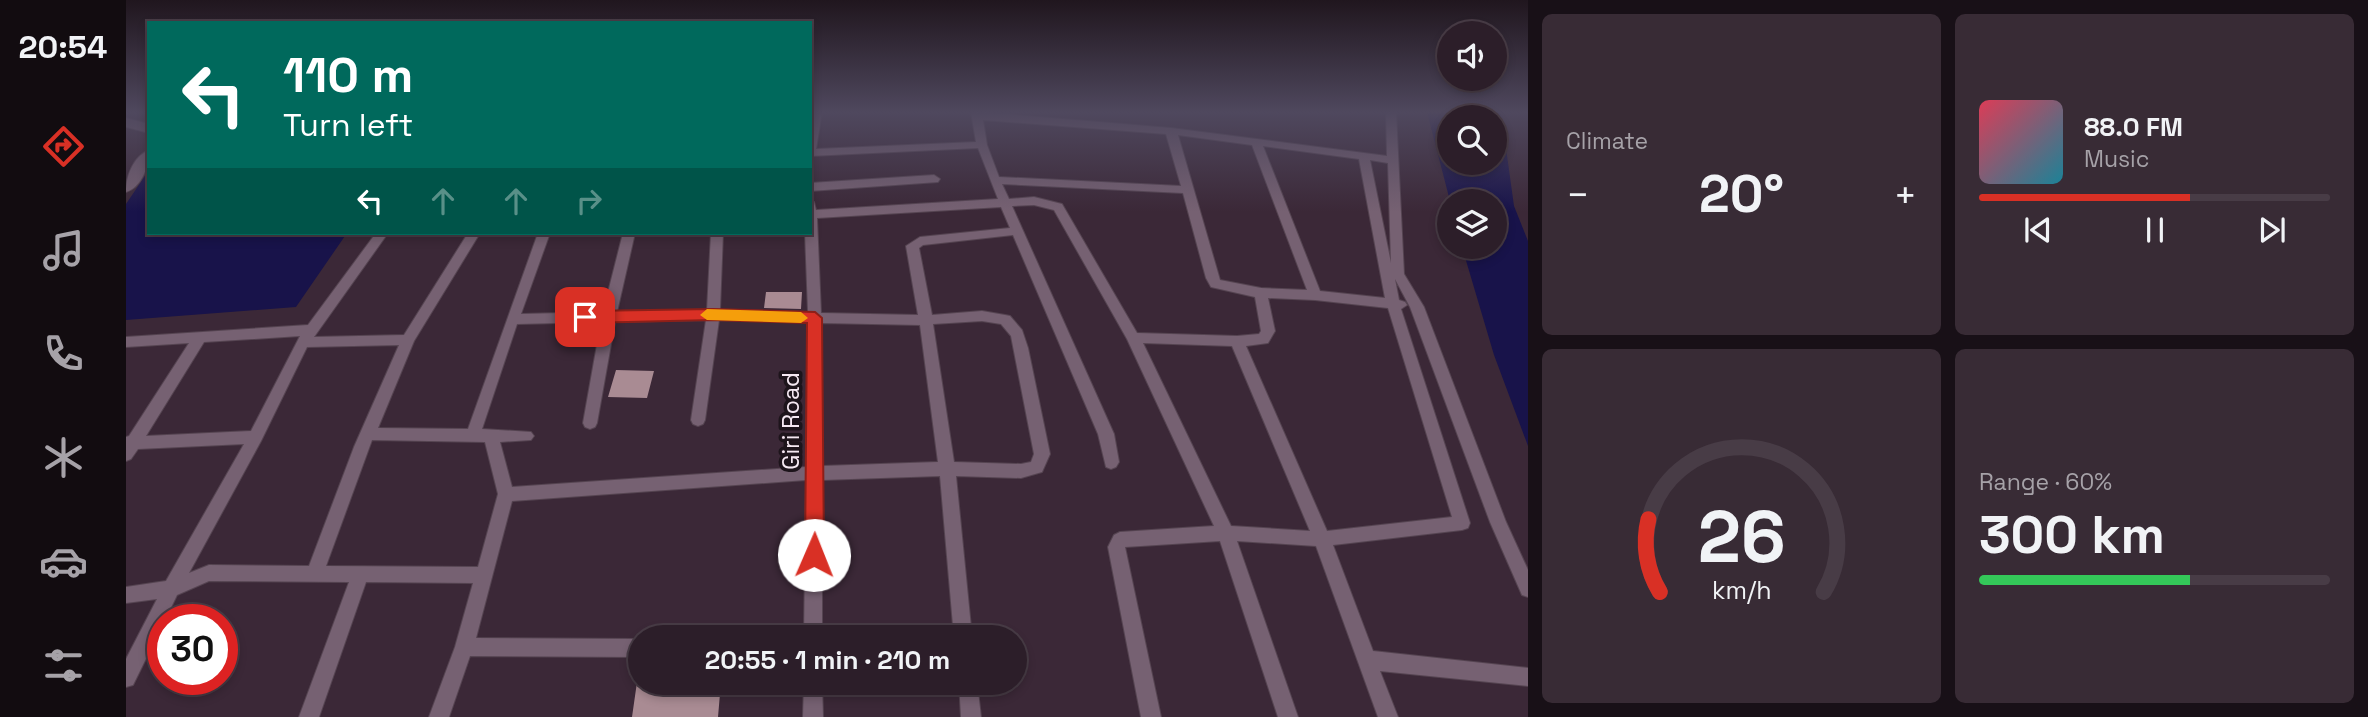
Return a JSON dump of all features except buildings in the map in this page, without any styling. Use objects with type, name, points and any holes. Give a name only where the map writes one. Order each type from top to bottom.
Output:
[{"type":"main road","points":[[126,187],[147,158]]},
{"type":"street","points":[[812,152],[971,145]]},
{"type":"street","points":[[982,145],[1106,434],[1111,463]]},
{"type":"street","points":[[1175,145],[1216,285],[1261,293],[1315,295],[1417,307]]},
{"type":"street","points":[[1258,145],[1315,295]]},
{"type":"street","points":[[1288,145],[1394,160]]},
{"type":"street","points":[[1393,145],[1398,274],[1417,307],[1498,522],[1528,589]]},
{"type":"street","points":[[1151,717],[1116,547],[1120,540],[1226,533],[1322,539],[1462,523],[1393,304],[1364,156]]},
{"type":"street","points":[[812,187],[934,179]]},
{"type":"street","points":[[995,180],[1187,190]]},
{"type":"street","points":[[812,210],[1034,201],[1058,207],[1133,338],[1226,533],[1288,717]]},
{"type":"street","points":[[962,625],[947,469],[926,320],[912,246],[914,243],[1017,231]]},
{"type":"street","points":[[126,678],[308,336],[381,235]]},
{"type":"street","points":[[316,573],[369,433],[408,340],[473,235]]},
{"type":"street","points":[[473,435],[543,235]]},
{"type":"street","points":[[590,423],[609,316],[629,235]]},
{"type":"street","points":[[698,420],[713,315],[716,235]]},
{"type":"street","name":"Giri Road","points":[[812,235],[815,318],[814,625]]},
{"type":"street","points":[[1133,338],[1237,341],[1263,339],[1268,331],[1261,293]]},
{"type":"street","points":[[506,494],[815,473],[947,469],[1021,471],[1036,467],[1042,454],[1021,348],[1017,334],[1005,320],[982,316],[926,320],[713,315],[512,319]]},
{"type":"street","points":[[126,342],[200,337],[308,336],[408,340]]},
{"type":"street","points":[[128,446],[200,337]]},
{"type":"street","points":[[1237,341],[1322,539],[1388,717]]},
{"type":"street","points":[[369,433],[526,436]]},
{"type":"street","points":[[439,717],[464,647],[506,494],[491,436]]},
{"type":"street","points":[[128,446],[256,437]]},
{"type":"street","points":[[126,595],[171,589],[209,573],[484,575]]},
{"type":"street","points":[[309,717],[361,573]]},
{"type":"street","points":[[464,647],[628,648]]},
{"type":"street","points":[[1367,660],[1528,677]]},
{"type":"street","points":[[813,695],[813,717]]},
{"type":"street","points":[[969,695],[971,717]]},
{"type":"shaded area","points":[[1507,155],[1514,206],[1528,241],[1528,446],[1494,355],[1466,259],[1507,259],[1507,189],[1447,189],[1443,175],[1507,175]]},
{"type":"shaded area","points":[[147,173],[147,235],[346,235],[296,307],[126,320],[126,204]]},
{"type":"slow traffic","points":[[707,315],[801,318]]},
{"type":"route","points":[[585,317],[713,315],[815,318],[814,555]]}]
